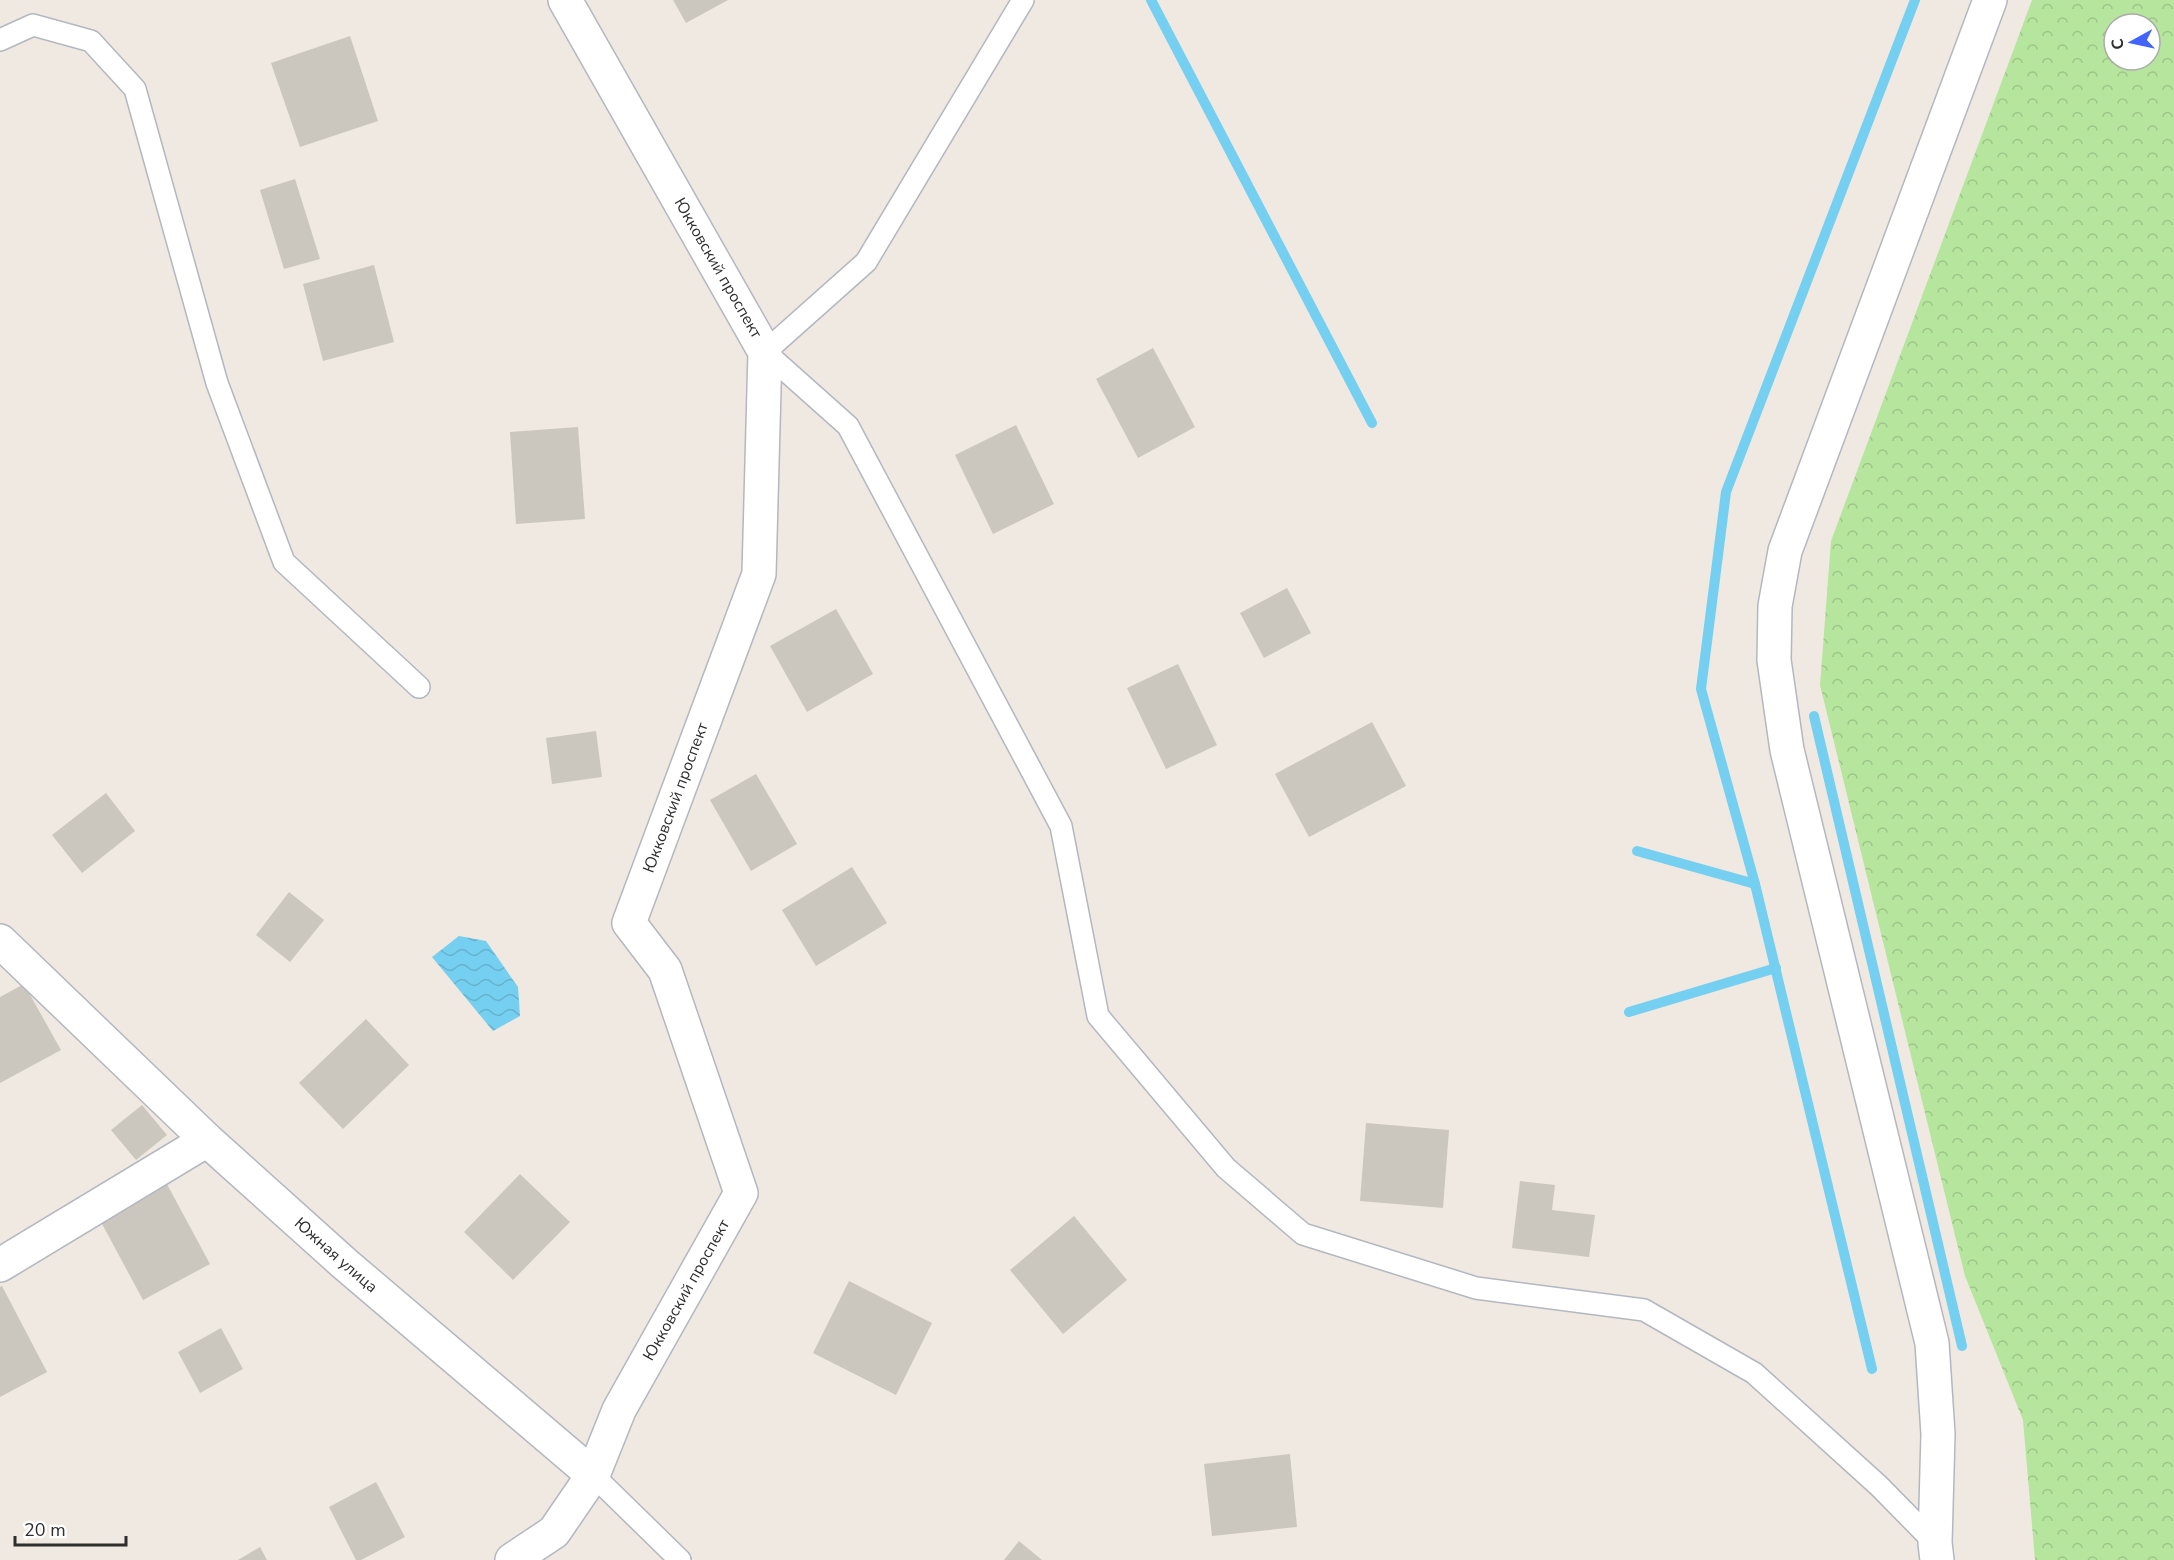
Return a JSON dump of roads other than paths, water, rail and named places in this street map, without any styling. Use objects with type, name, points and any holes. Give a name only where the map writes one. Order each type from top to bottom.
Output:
[{"type":"street","name":"Юкковский проспект","points":[[512,1560],[554,1532],[593,1475],[619,1410],[741,1193],[665,970],[629,922],[759,574],[765,352],[565,0]]},
{"type":"street","points":[[1936,1551],[1938,1434],[1932,1343],[1787,750],[1774,660],[1775,606],[1785,551],[1990,0]]},
{"type":"street","name":"Южная улица","points":[[0,940],[207,1140],[345,1264],[593,1475]]},
{"type":"street","points":[[0,1265],[207,1140]]},
{"type":"lane","points":[[1023,0],[866,262],[765,352],[848,426],[1061,826],[1098,1016],[1226,1168],[1303,1234],[1476,1288],[1644,1310],[1754,1373],[1879,1486],[1936,1551]]},
{"type":"lane","points":[[0,40],[33,25],[91,40],[135,88],[217,383],[284,562],[420,687]]},
{"type":"lane","name":"Южная улица","points":[[593,1475],[680,1560]]},
{"type":"water","points":[[459,936],[486,941],[518,987],[520,1016],[493,1031],[432,957]]},
{"type":"waterway","points":[[1151,0],[1372,423]]},
{"type":"waterway","points":[[1872,1369],[1755,884],[1701,689],[1726,492],[1915,0]]},
{"type":"waterway","points":[[1814,716],[1962,1346]]},
{"type":"waterway","points":[[1637,851],[1755,884]]},
{"type":"waterway","points":[[1629,1012],[1776,968]]}]
